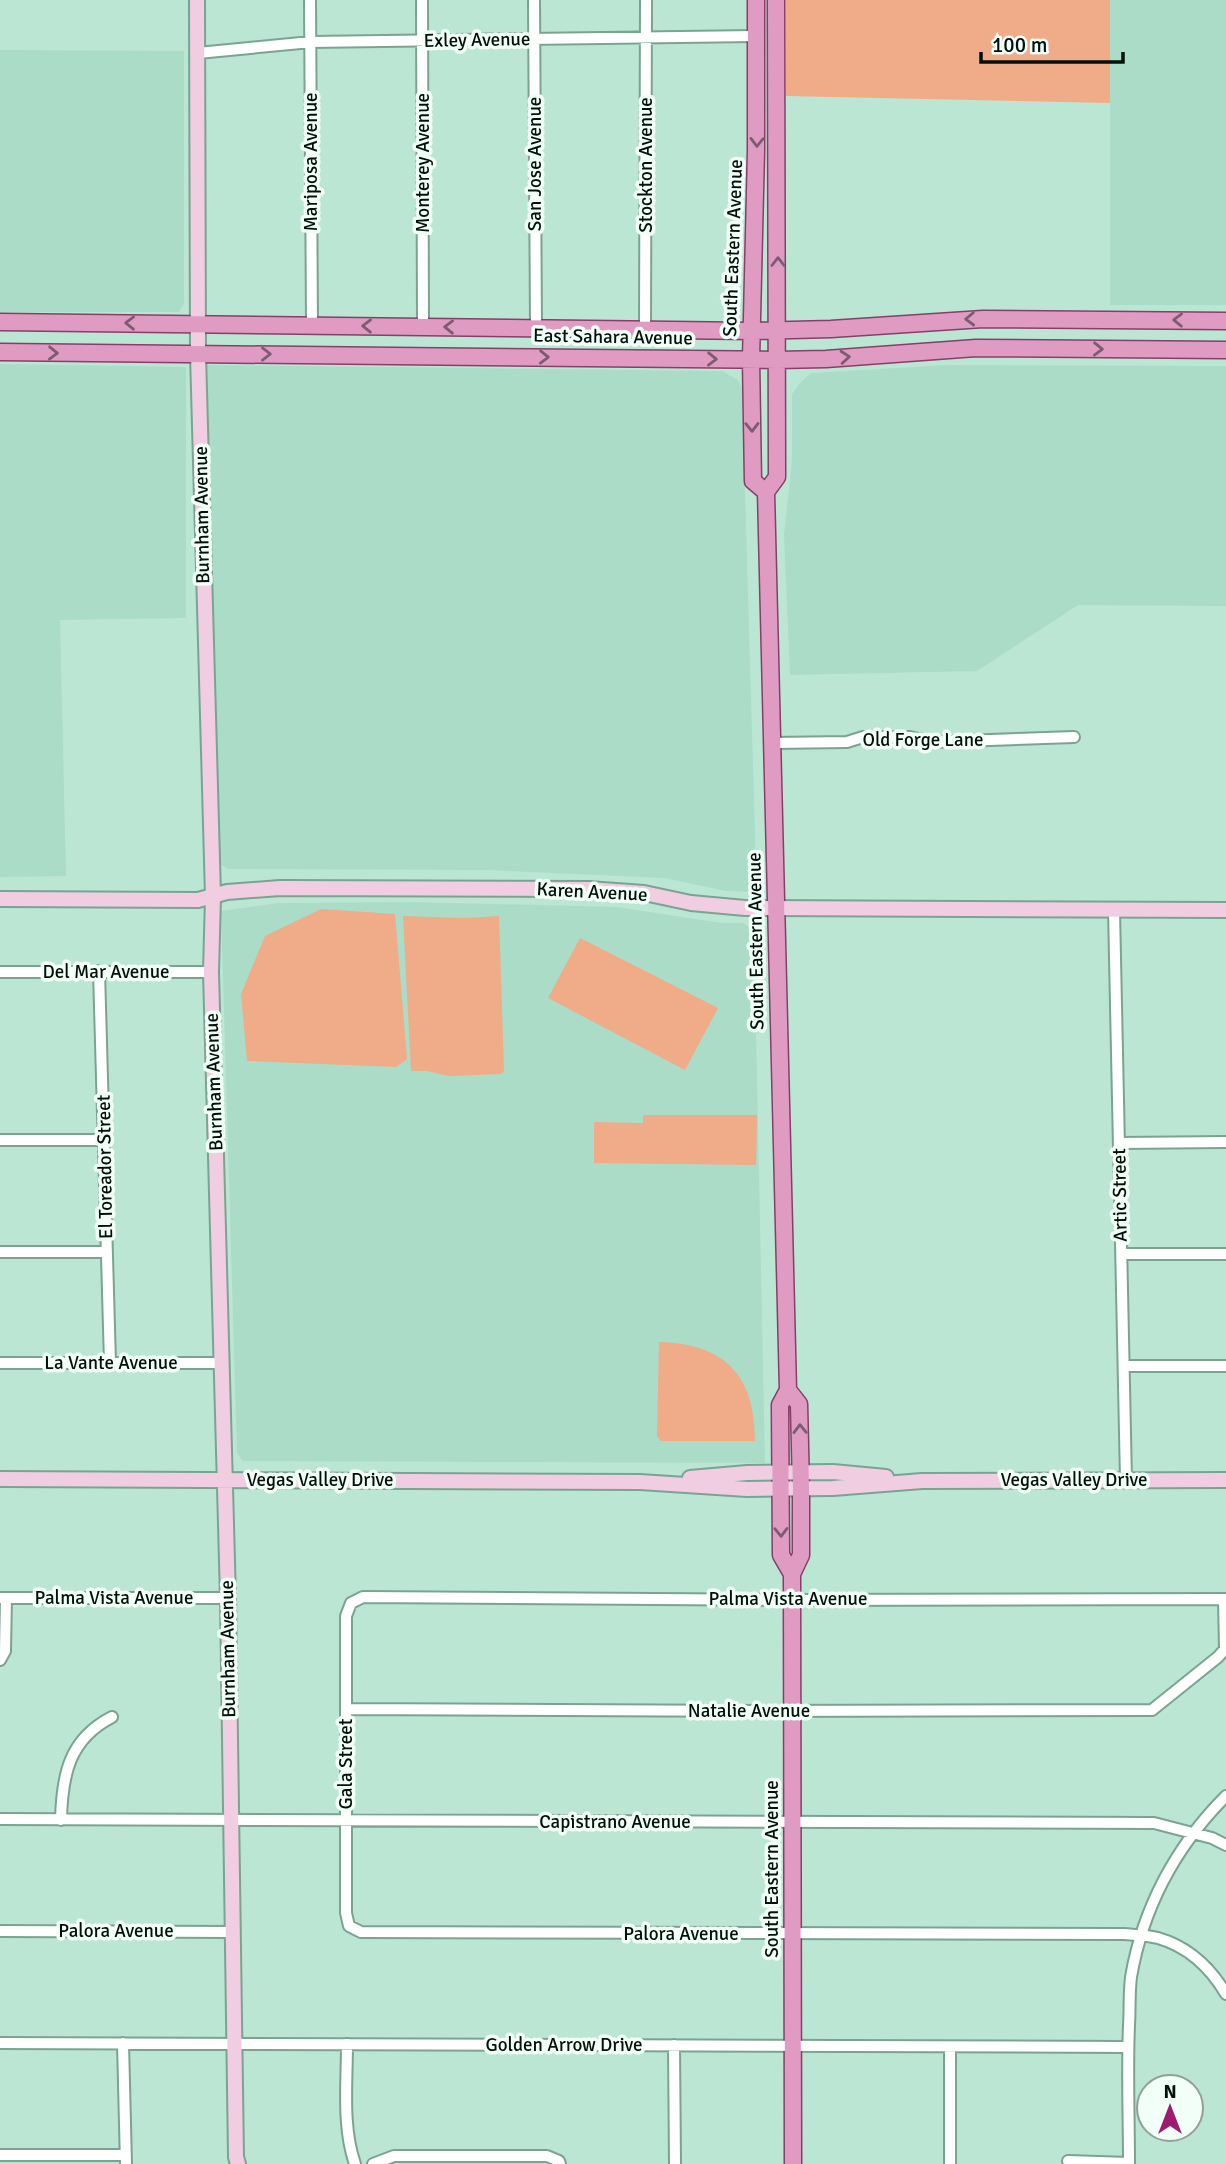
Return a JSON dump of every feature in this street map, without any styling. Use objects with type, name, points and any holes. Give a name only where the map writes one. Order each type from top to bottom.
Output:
[{"type":"main road","name":"South Eastern Avenue","points":[[756,0],[757,151],[751,359],[753,481],[766,492]]},
{"type":"main road","name":"South Eastern Avenue","points":[[773,3],[777,110],[777,477],[766,492],[788,1390],[780,1405],[781,1555],[792,1574]]},
{"type":"main road","points":[[756,36],[763,41],[765,49],[767,102],[771,108],[777,110]]},
{"type":"main road","points":[[1030,348],[1039,319]]},
{"type":"main road","name":"East Sahara Avenue","points":[[0,322],[752,331],[831,329],[957,320],[1226,321]]},
{"type":"main road","points":[[475,327],[475,356]]},
{"type":"main road","name":"East Sahara Avenue","points":[[0,352],[777,360],[826,359],[964,348],[1226,350]]},
{"type":"main road","name":"South Eastern Avenue","points":[[788,1390],[799,1404],[801,1480],[801,1555],[792,1574],[793,2164]]},
{"type":"street","name":"Burnham Avenue","points":[[197,0],[198,354],[228,1598],[238,2164]]},
{"type":"street","name":"Mariposa Avenue","points":[[310,0],[312,325]]},
{"type":"street","name":"Monterey Avenue","points":[[422,0],[423,326]]},
{"type":"street","name":"San Jose Avenue","points":[[534,0],[536,328]]},
{"type":"street","name":"Stockton Avenue","points":[[645,330],[646,0]]},
{"type":"street","name":"Exley Avenue","points":[[198,53],[311,42],[756,36]]},
{"type":"street","name":"Old Forge Lane","points":[[772,743],[847,742],[863,737],[910,737],[933,742],[1073,737]]},
{"type":"street","name":"Karen Avenue","points":[[0,899],[198,900],[227,892],[280,888],[588,889],[644,893],[691,903],[745,908],[1226,911]]},
{"type":"street","name":"Artic Street","points":[[1114,910],[1126,1480]]},
{"type":"street","name":"El Toreador Street","points":[[99,971],[110,1363]]},
{"type":"street","name":"Del Mar Avenue","points":[[0,972],[211,972]]},
{"type":"street","points":[[0,1140],[104,1140]]},
{"type":"street","points":[[1119,1143],[1226,1142]]},
{"type":"street","points":[[0,1252],[107,1252]]},
{"type":"street","points":[[1122,1254],[1226,1254]]},
{"type":"street","name":"La Vante Avenue","points":[[0,1363],[222,1363]]},
{"type":"street","points":[[1124,1366],[1226,1366]]},
{"type":"street","name":"Vegas Valley Drive","points":[[0,1479],[640,1482],[747,1489],[780,1480],[801,1480],[833,1472],[922,1481],[1226,1480]]},
{"type":"street","name":"Palma Vista Avenue","points":[[351,1603],[363,1597],[1225,1599]]},
{"type":"street","points":[[0,1660],[5,1651],[3,1598]]},
{"type":"street","name":"Palma Vista Avenue","points":[[3,1598],[228,1598]]},
{"type":"street","name":"Natalie Avenue","points":[[346,1709],[1152,1710],[1219,1657],[1225,1649],[1225,1599]]},
{"type":"street","name":"Gala Street","points":[[349,1926],[345,1913],[346,1616],[351,1603]]},
{"type":"street","points":[[61,1819],[62,1790],[70,1759],[78,1744],[97,1725],[112,1717]]},
{"type":"street","points":[[1068,2161],[1129,2163],[1128,2047],[1131,1979],[1140,1936],[1152,1903],[1177,1854],[1226,1796]]},
{"type":"street","name":"Capistrano Avenue","points":[[0,1819],[1154,1823],[1212,1838],[1226,1846]]},
{"type":"street","name":"Palora Avenue","points":[[349,1926],[361,1932],[1124,1934],[1157,1938],[1190,1952],[1205,1965],[1226,1994]]},
{"type":"street","name":"Palora Avenue","points":[[0,1931],[233,1932]]},
{"type":"street","name":"Golden Arrow Drive","points":[[0,2043],[1128,2047]]},
{"type":"street","points":[[0,2155],[125,2159],[123,2043]]},
{"type":"street","points":[[347,2044],[347,2133],[355,2164]]},
{"type":"street","points":[[674,2045],[675,2164]]},
{"type":"street","points":[[950,2047],[950,2164]]},
{"type":"street","points":[[373,2164],[394,2156],[547,2156],[559,2163]]},
{"type":"shaded area","points":[[786,0],[1110,0],[1110,103],[786,96]]},
{"type":"shaded area","points":[[1110,0],[1226,0],[1226,305],[1110,305]]},
{"type":"shaded area","points":[[0,50],[184,51],[184,303],[179,312],[0,312]]},
{"type":"shaded area","points":[[0,364],[186,367],[186,618],[60,620],[66,876],[0,877]]},
{"type":"shaded area","points":[[206,365],[722,371],[738,380],[742,388],[756,868],[752,892],[726,891],[664,878],[488,870],[228,869],[218,863]]},
{"type":"shaded area","points":[[948,365],[1226,366],[1226,606],[1078,605],[977,671],[790,675],[784,535],[792,460],[792,394],[811,373]]},
{"type":"shaded area","points":[[411,902],[617,907],[721,923],[743,923],[751,928],[754,936],[765,1463],[243,1461],[237,1453],[221,911],[279,903]]},
{"type":"shaded area","points":[[321,909],[395,914],[407,1059],[396,1067],[247,1061],[241,994],[265,936]]},
{"type":"shaded area","points":[[403,916],[499,916],[504,1071],[501,1074],[449,1076],[411,1071]]},
{"type":"shaded area","points":[[580,938],[718,1008],[685,1070],[548,998]]},
{"type":"shaded area","points":[[643,1115],[757,1115],[756,1165],[594,1163],[594,1122],[643,1123]]},
{"type":"shaded area","points":[[659,1342],[702,1349],[732,1368],[742,1381],[749,1398],[754,1418],[755,1441],[661,1441],[657,1436]]}]
